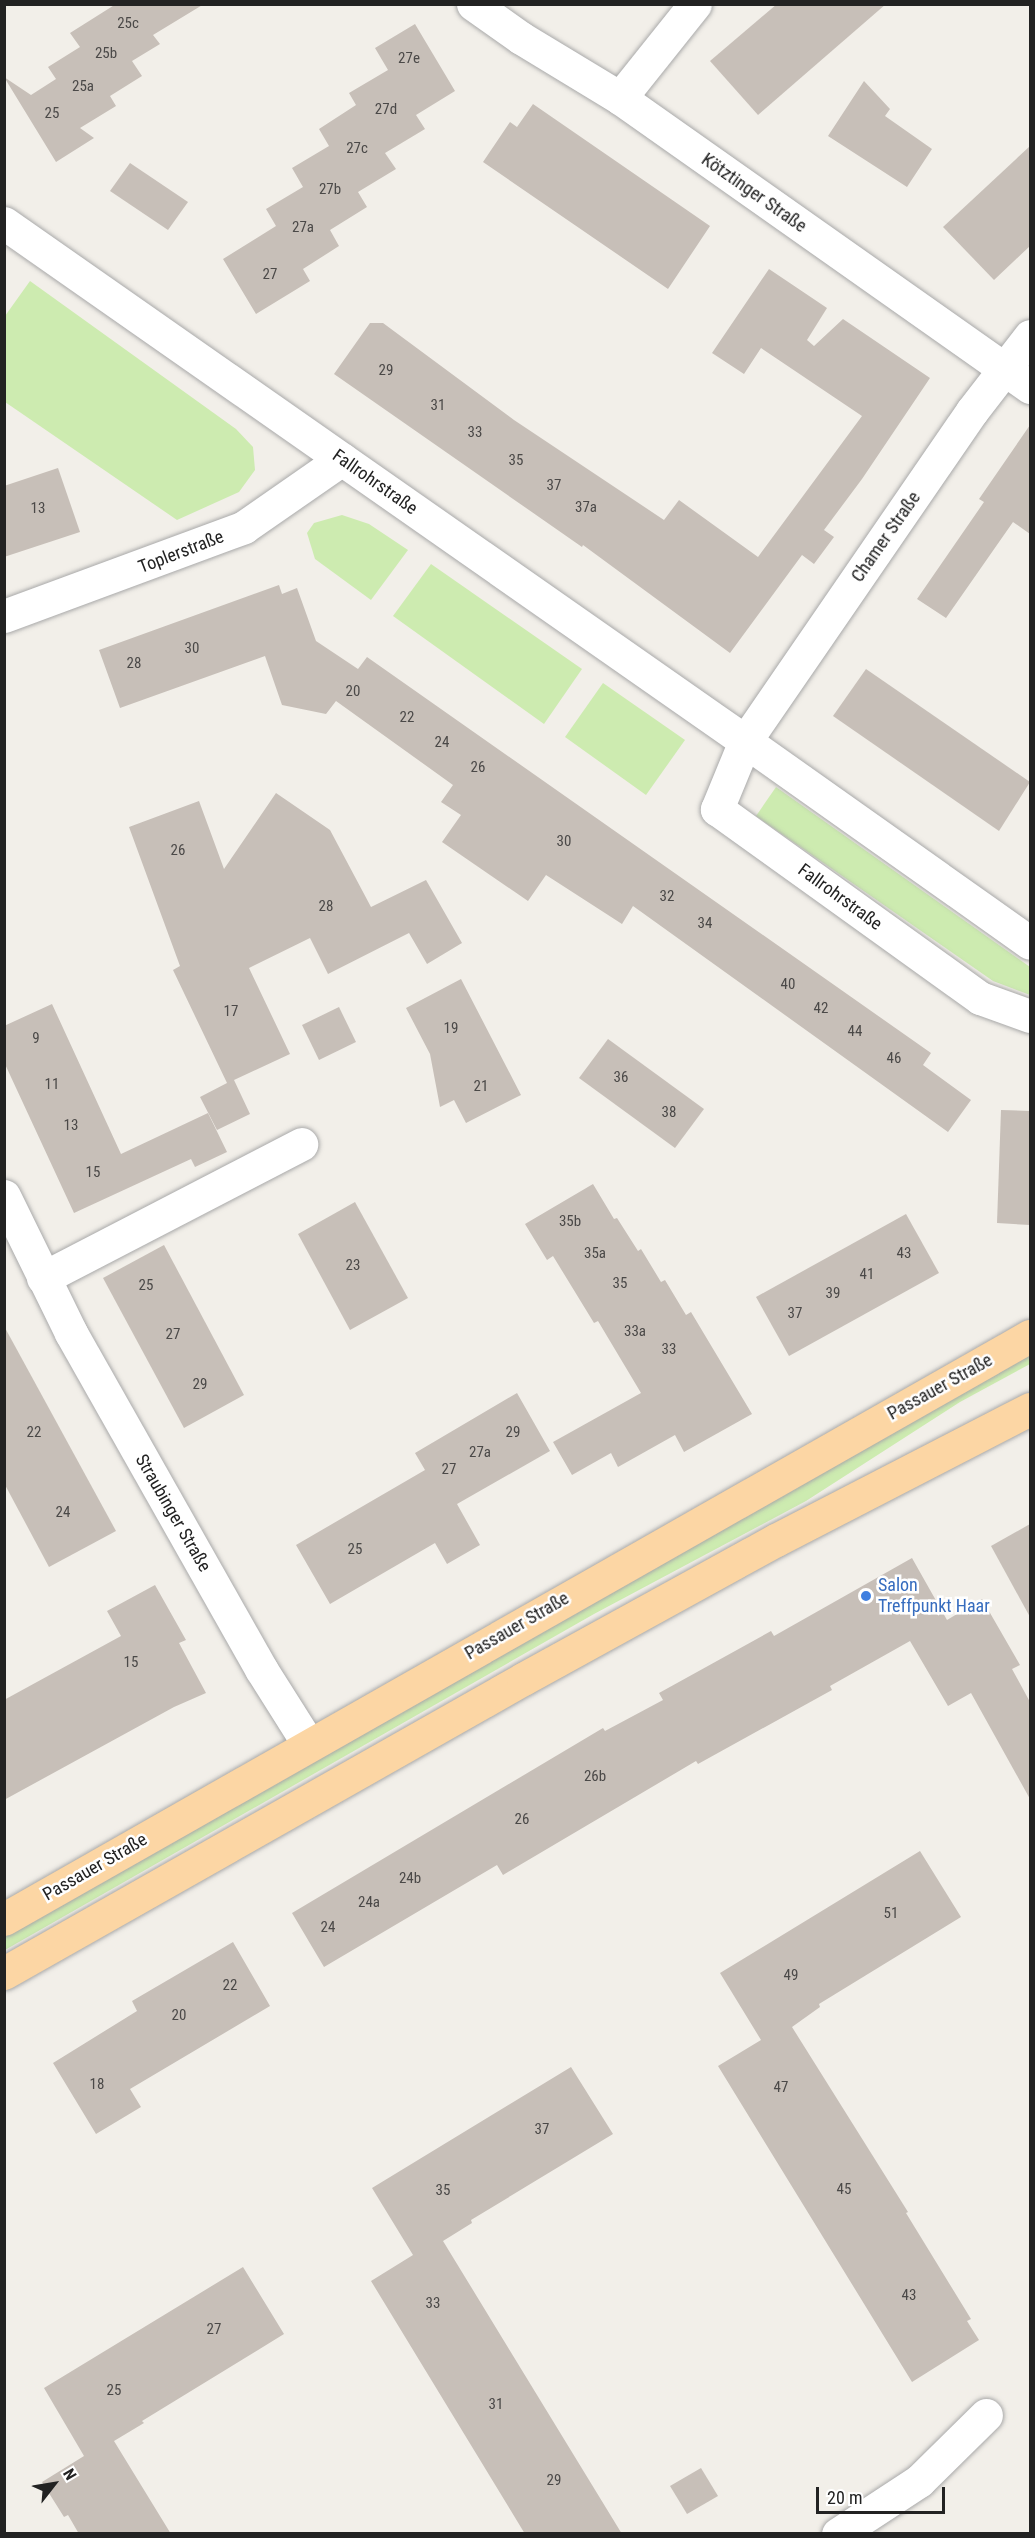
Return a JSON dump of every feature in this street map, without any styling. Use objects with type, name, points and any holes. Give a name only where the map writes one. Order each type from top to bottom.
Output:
[{"type":"main road","name":"Passauer Straße","points":[[4,1919],[1030,1336]]},
{"type":"main road","points":[[4,1973],[553,1663],[776,1540],[1030,1409]]},
{"type":"street","name":"Kötztinger Straße","points":[[473,4],[521,38],[620,98],[1030,387]]},
{"type":"street","points":[[620,98],[695,4]]},
{"type":"street","name":"Fallrohrstraße","points":[[4,223],[746,741],[1030,944]]},
{"type":"street","name":"Chamer Straße","points":[[746,741],[972,411],[1030,336]]},
{"type":"street","name":"Toplerstraße","points":[[4,615],[244,527],[342,459]]},
{"type":"street","name":"Fallrohrstraße","points":[[746,741],[717,809],[980,998],[1030,1016]]},
{"type":"street","points":[[43,1278],[301,1143]]},
{"type":"street","name":"Straubinger Straße","points":[[4,1197],[71,1333],[255,1659],[309,1745]]},
{"type":"street","points":[[838,2534],[919,2481],[986,2415]]},
{"type":"green space","points":[[30,281],[236,429],[253,447],[255,470],[239,492],[177,520],[5,402],[5,316]]},
{"type":"green space","points":[[342,515],[369,524],[408,550],[371,600],[315,559],[307,533],[314,523]]},
{"type":"green space","points":[[431,564],[582,669],[544,724],[393,616]]},
{"type":"green space","points":[[603,683],[685,740],[646,795],[565,737]]},
{"type":"green space","points":[[776,787],[1030,967],[1030,995],[993,981],[756,816]]},
{"type":"green space","points":[[1030,1353],[1030,1364],[960,1402],[806,1501],[594,1614],[5,1950],[4,1936]]},
{"type":"building","points":[[116,4],[204,4],[153,35],[160,44],[132,61],[142,76],[110,96],[116,106],[80,128],[94,138],[56,162],[4,77],[31,95],[56,79],[48,67],[80,47],[70,33]]},
{"type":"building","points":[[777,4],[886,4],[758,115],[710,61]]},
{"type":"building","points":[[415,24],[455,91],[416,115],[425,129],[385,153],[396,169],[358,192],[367,207],[330,230],[339,246],[303,269],[310,281],[256,314],[223,259],[276,226],[266,209],[303,187],[292,168],[329,146],[319,129],[356,105],[349,93],[388,70],[375,48]]},
{"type":"building","points":[[864,81],[890,109],[885,116],[932,149],[907,187],[828,136]]},
{"type":"building","points":[[533,104],[710,226],[668,289],[483,162],[510,122],[517,127]]},
{"type":"building","points":[[1030,146],[1030,246],[994,280],[943,227]]},
{"type":"building","points":[[130,163],[188,202],[168,230],[110,191]]},
{"type":"building","points":[[769,269],[827,308],[807,340],[814,346],[843,319],[930,378],[862,479],[824,530],[834,537],[814,564],[802,555],[730,653],[583,545],[582,547],[334,374],[370,323],[383,323],[514,420],[664,520],[679,500],[758,557],[862,416],[761,348],[744,374],[712,353]]},
{"type":"building","points":[[1030,425],[1030,534],[1013,522],[946,618],[917,599],[984,502],[979,499]]},
{"type":"building","points":[[58,468],[80,532],[4,557],[4,486]]},
{"type":"building","points":[[279,585],[282,594],[297,588],[316,641],[358,669],[367,657],[931,1053],[923,1065],[971,1100],[948,1132],[633,906],[622,924],[546,875],[528,901],[442,842],[461,815],[441,802],[453,785],[336,701],[326,714],[282,705],[265,656],[120,708],[99,650]]},
{"type":"building","points":[[866,669],[1030,782],[999,831],[833,716]]},
{"type":"building","points":[[276,793],[330,830],[371,907],[426,880],[462,943],[427,964],[409,933],[328,974],[310,938],[249,968],[290,1054],[234,1080],[250,1114],[217,1130],[200,1097],[227,1083],[173,970],[180,966],[129,827],[199,801],[224,869]]},
{"type":"building","points":[[461,979],[521,1095],[466,1123],[454,1100],[440,1107],[430,1054],[406,1008]]},
{"type":"building","points":[[52,1004],[121,1154],[208,1113],[227,1152],[195,1167],[191,1159],[74,1213],[4,1062],[4,1026]]},
{"type":"building","points":[[339,1007],[356,1042],[319,1060],[302,1025]]},
{"type":"building","points":[[608,1039],[704,1109],[675,1148],[579,1078]]},
{"type":"building","points":[[1001,1110],[1030,1111],[1030,1225],[997,1223]]},
{"type":"building","points":[[593,1184],[614,1219],[617,1218],[638,1251],[641,1249],[661,1282],[665,1280],[686,1315],[691,1312],[752,1414],[684,1452],[675,1435],[618,1467],[611,1453],[572,1475],[553,1442],[641,1393],[598,1321],[594,1323],[553,1256],[547,1260],[525,1224]]},
{"type":"building","points":[[355,1202],[408,1298],[350,1330],[298,1234]]},
{"type":"building","points":[[906,1214],[939,1273],[789,1356],[756,1297]]},
{"type":"building","points":[[164,1245],[244,1395],[184,1428],[103,1278]]},
{"type":"building","points":[[4,1326],[116,1531],[49,1567],[4,1483]]},
{"type":"building","points":[[517,1393],[550,1451],[457,1504],[480,1545],[447,1564],[435,1543],[330,1604],[296,1545],[425,1470],[415,1453]]},
{"type":"building","points":[[1030,1524],[1030,1617],[991,1546]]},
{"type":"building","points":[[912,1558],[947,1620],[982,1599],[1020,1665],[1012,1669],[1030,1702],[1030,1799],[971,1693],[948,1706],[910,1641],[830,1686],[832,1690],[698,1764],[696,1761],[503,1875],[497,1865],[324,1967],[292,1913],[603,1728],[605,1731],[663,1700],[659,1693],[771,1631],[774,1636]]},
{"type":"building","points":[[155,1585],[186,1640],[179,1643],[206,1693],[174,1707],[4,1800],[4,1700],[121,1636],[107,1611]]},
{"type":"building","points":[[920,1851],[961,1917],[819,2004],[820,2007],[792,2027],[908,2212],[906,2213],[971,2319],[967,2321],[979,2340],[912,2382],[718,2066],[761,2040],[720,1973]]},
{"type":"building","points":[[233,1942],[270,2006],[130,2089],[141,2107],[96,2134],[53,2063],[137,2011],[132,2001]]},
{"type":"building","points":[[571,2067],[613,2134],[471,2220],[472,2223],[443,2241],[622,2534],[525,2534],[371,2281],[413,2255],[372,2188]]},
{"type":"building","points":[[243,2267],[284,2334],[142,2421],[144,2423],[114,2441],[171,2534],[79,2534],[68,2515],[64,2517],[42,2482],[84,2456],[44,2388]]},
{"type":"building","points":[[701,2468],[718,2496],[687,2514],[670,2486]]},
{"type":"place","name":"Salon Treffpunkt Haar","points":[[866,1596]]}]
